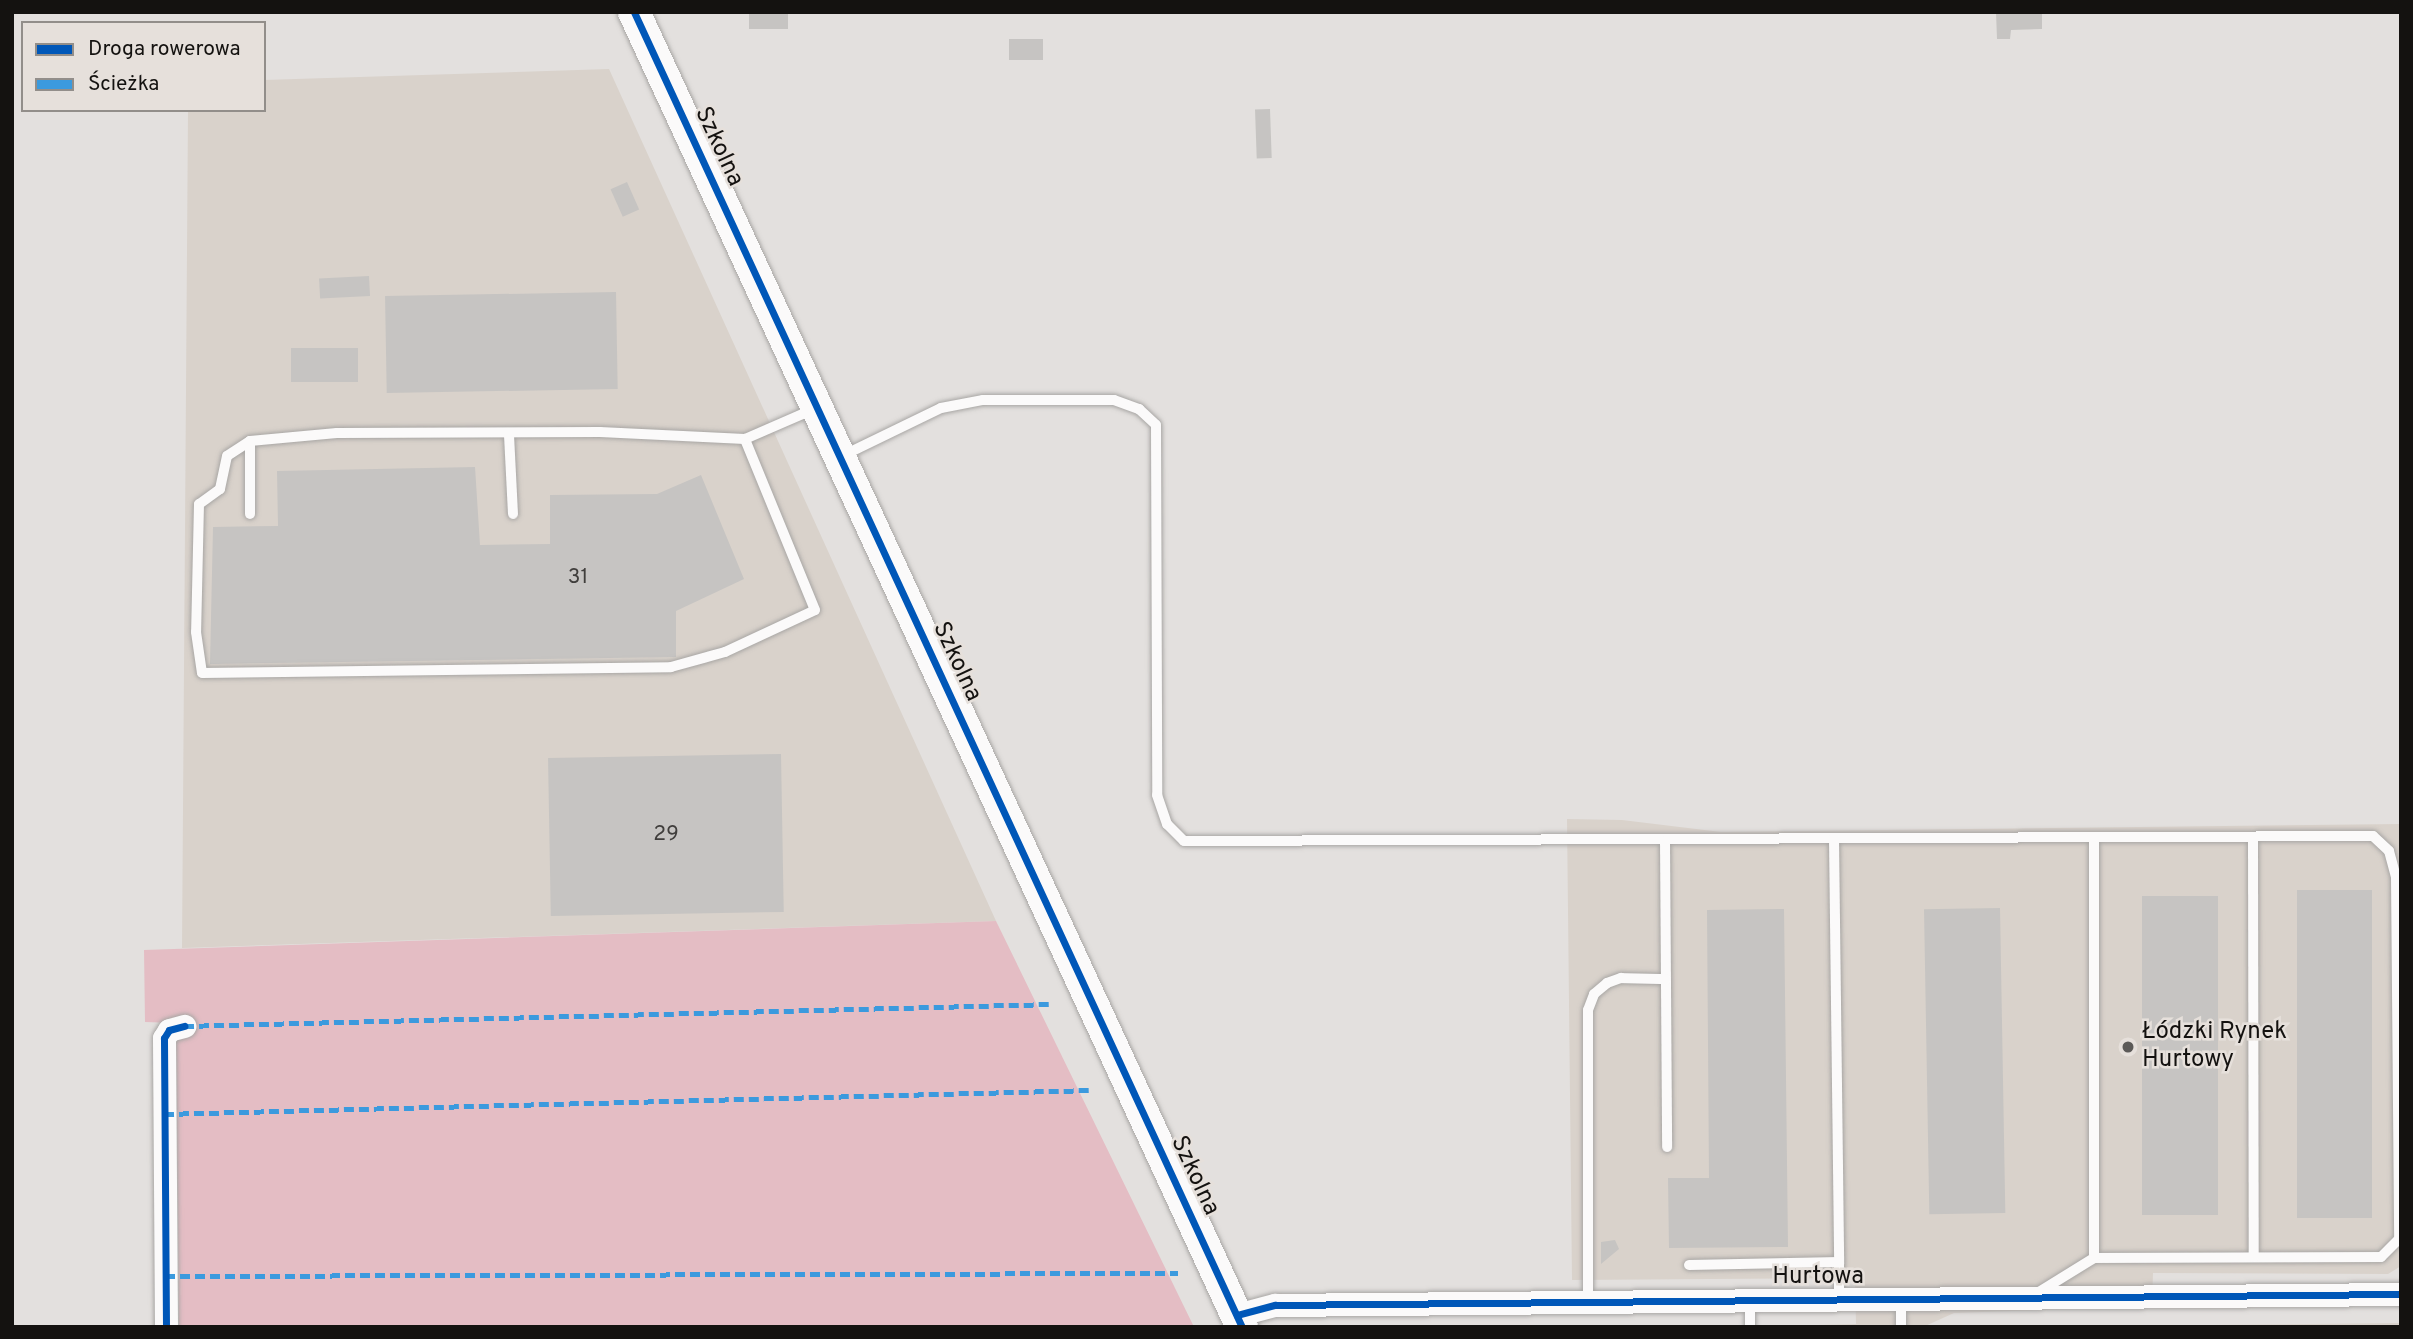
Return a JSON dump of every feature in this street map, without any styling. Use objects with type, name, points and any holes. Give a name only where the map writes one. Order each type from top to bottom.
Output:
[{"type":"street","name":"Szkolna","points":[[634,12],[1240,1321]]},
{"type":"street","points":[[166,1327],[164,1038],[169,1030],[184,1026]]},
{"type":"street","name":"Hurtowa","points":[[1240,1321],[1275,1305],[1750,1297],[2401,1294]]},
{"type":"lane","points":[[840,457],[940,408],[983,400],[1114,400],[1139,409],[1156,425],[1157,795],[1167,824],[1184,841],[2094,840],[2373,836],[2389,851],[2396,877],[2399,1238],[2381,1257],[2094,1258],[2028,1296]]},
{"type":"lane","points":[[745,439],[816,610],[725,652],[671,667],[202,673],[196,632],[199,504],[220,489],[227,456],[250,441],[337,433],[509,435],[600,432],[670,439],[745,439],[817,408]]},
{"type":"lane","points":[[509,435],[513,514]]},
{"type":"lane","points":[[250,441],[250,514]]},
{"type":"lane","points":[[1834,839],[1839,1297]]},
{"type":"lane","points":[[2253,839],[2254,1257]]},
{"type":"lane","points":[[2094,840],[2094,1258]]},
{"type":"lane","points":[[1665,841],[1667,1147]]},
{"type":"lane","points":[[1588,1300],[1588,1010],[1594,994],[1607,983],[1621,978],[1666,979]]},
{"type":"lane","points":[[1689,1265],[1839,1262]]},
{"type":"lane","points":[[1750,1297],[1750,1327]]},
{"type":"lane","points":[[1901,1297],[1901,1327]]},
{"type":"shaded area","points":[[609,69],[996,921],[182,948],[188,112],[266,112],[266,80]]},
{"type":"shaded area","name":"Łódzki Rynek Hurtowy","points":[[1567,819],[1622,820],[1721,832],[2401,824],[2401,1266],[2388,1274],[2153,1273],[2152,1306],[1954,1313],[1923,1327],[1745,1327],[1856,1324],[1855,1278],[1572,1280]]},
{"type":"shaded area","points":[[996,921],[1194,1327],[179,1327],[176,1023],[145,1022],[144,950]]},
{"type":"shaded area","points":[[2401,1323],[2401,1327],[2017,1327]]},
{"type":"building","points":[[749,12],[788,12],[788,29],[749,29]]},
{"type":"building","points":[[1996,12],[2042,12],[2042,29],[2011,30],[2010,39],[1997,39]]},
{"type":"building","points":[[1009,39],[1043,39],[1043,60],[1009,60]]},
{"type":"building","points":[[1270,109],[1272,158],[1257,158],[1255,110]]},
{"type":"building","points":[[627,182],[639,209],[623,217],[611,189]]},
{"type":"building","points":[[369,276],[370,296],[320,299],[319,279]]},
{"type":"building","points":[[616,292],[618,389],[387,393],[385,296]]},
{"type":"building","points":[[291,348],[358,348],[358,382],[291,382]]},
{"type":"building","points":[[475,467],[480,545],[550,544],[550,495],[657,494],[701,475],[744,579],[676,611],[676,657],[210,664],[213,527],[278,526],[277,471]]},
{"type":"building","points":[[781,754],[784,912],[551,916],[548,758]]},
{"type":"building","points":[[2297,890],[2372,890],[2372,1218],[2297,1218]]},
{"type":"building","points":[[2142,896],[2218,896],[2218,1215],[2142,1215]]},
{"type":"building","points":[[2000,908],[2005,1213],[1929,1214],[1924,909]]},
{"type":"building","points":[[1784,909],[1788,1247],[1669,1248],[1668,1178],[1709,1178],[1707,910]]},
{"type":"building","points":[[1615,1240],[1619,1249],[1601,1264],[1601,1242]]},
{"type":"marked path","points":[[184,1026],[1053,1004]]},
{"type":"marked path","points":[[164,1114],[1093,1090]]},
{"type":"marked path","points":[[165,1276],[1178,1273]]},
{"type":"cycle path","points":[[634,12],[1242,1327]]},
{"type":"cycle path","points":[[166,1327],[164,1038],[169,1030],[184,1026]]},
{"type":"cycle path","points":[[1237,1315],[1275,1305],[2401,1294]]},
{"type":"place","name":"Łódzki Rynek Hurtowy","points":[[2128,1047]]}]
